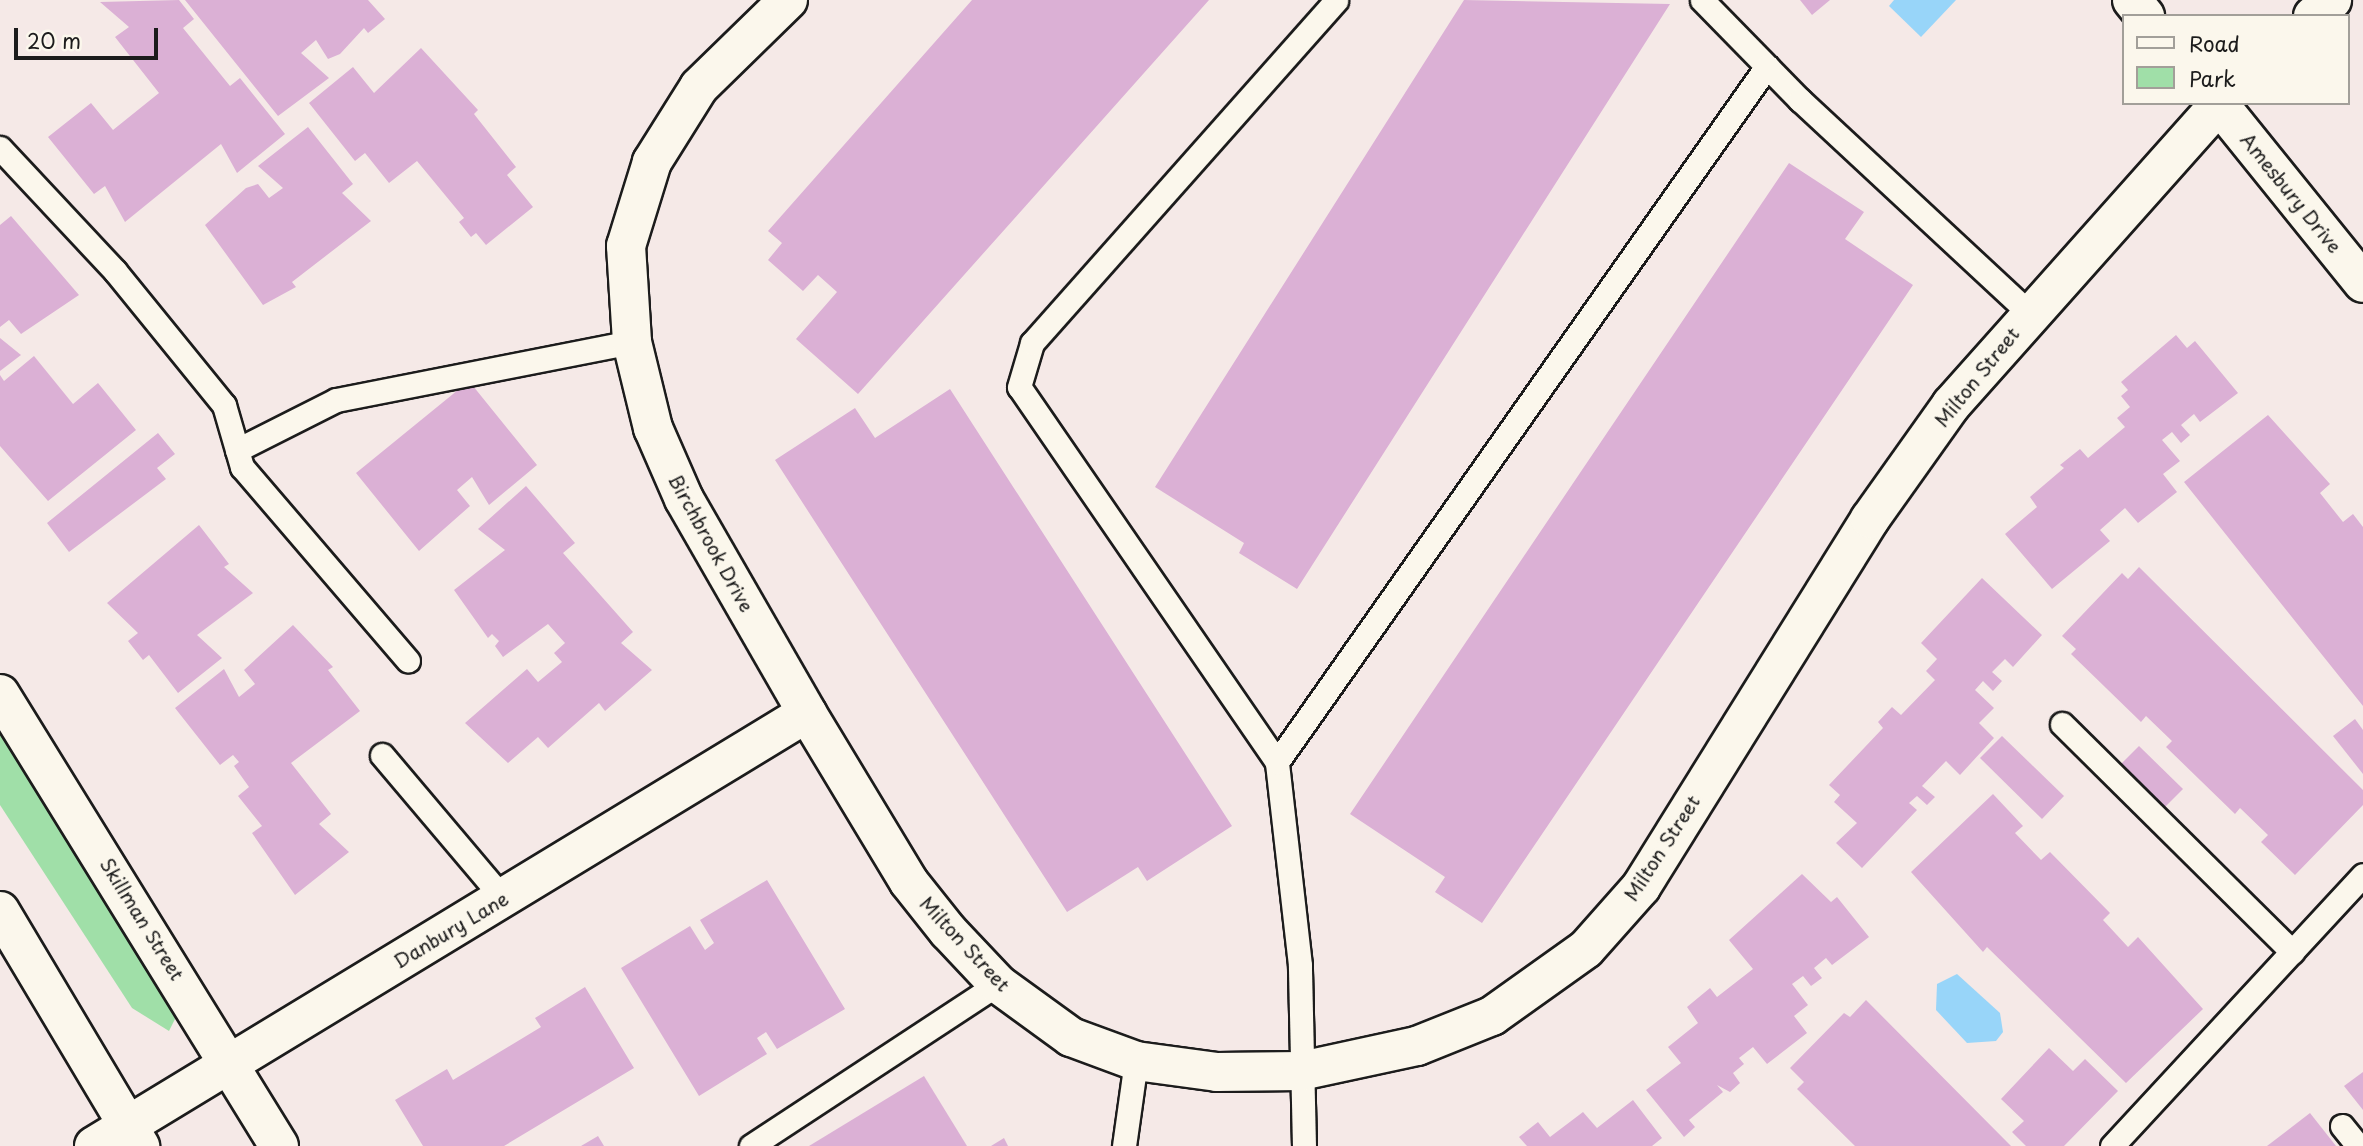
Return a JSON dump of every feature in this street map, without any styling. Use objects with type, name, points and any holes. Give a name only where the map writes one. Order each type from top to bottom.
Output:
[{"type":"street","name":"Birchbrook Drive","points":[[788,0],[699,87],[652,162],[626,246],[632,342],[653,428],[684,499],[807,713]]},
{"type":"street","points":[[2132,0],[2143,14]]},
{"type":"street","points":[[2315,14],[2332,0]]},
{"type":"street","name":"Milton Street","points":[[807,713],[909,881],[998,984],[1071,1037],[1136,1061],[1217,1072],[1301,1071],[1417,1046],[1492,1016],[1586,948],[1641,887],[1870,519],[1951,405],[2029,313],[2217,105]]},
{"type":"street","name":"Amesbury Drive","points":[[2221,105],[2363,283]]},
{"type":"street","name":"Skillman Street","points":[[0,694],[232,1062],[279,1146]]},
{"type":"street","name":"Danbury Lane","points":[[94,1146],[134,1135],[232,1062],[807,713]]},
{"type":"street","points":[[0,911],[134,1135]]},
{"type":"lane","points":[[1304,1146],[1300,965],[1277,762],[1019,387],[1031,343],[1336,0]]},
{"type":"lane","points":[[1703,0],[1767,66],[2029,313]]},
{"type":"lane","points":[[1277,762],[1767,66]]},
{"type":"lane","points":[[0,148],[115,271],[224,405],[242,467],[408,661]]},
{"type":"lane","points":[[237,450],[335,400],[632,342]]},
{"type":"lane","points":[[2062,724],[2292,952]]},
{"type":"lane","points":[[382,755],[503,898]]},
{"type":"lane","points":[[2112,1146],[2363,875]]},
{"type":"lane","points":[[751,1146],[998,984]]},
{"type":"lane","points":[[1124,1146],[1136,1061]]},
{"type":"lane","points":[[2342,1126],[2358,1146]]},
{"type":"green space","points":[[0,717],[170,1002],[175,1019],[169,1031],[132,1008],[0,805]]},
{"type":"water","points":[[1894,0],[1956,0],[1921,37],[1889,6]]},
{"type":"water","points":[[1957,974],[2000,1013],[2003,1032],[1996,1041],[1967,1043],[1936,1010],[1937,984]]},
{"type":"building","points":[[179,0],[194,19],[183,28],[230,86],[240,78],[285,134],[237,173],[221,144],[125,222],[105,186],[94,194],[48,137],[91,103],[113,130],[159,93],[115,37],[129,27],[100,2]]},
{"type":"building","points":[[185,0],[368,0],[385,19],[368,33],[364,28],[340,54],[328,59],[316,40],[301,53],[329,78],[278,116]]},
{"type":"building","points":[[972,0],[1209,0],[858,394],[796,339],[837,292],[818,275],[803,291],[768,260],[782,243],[768,231]]},
{"type":"building","points":[[1464,0],[1670,4],[1297,589],[1239,553],[1244,543],[1155,487]]},
{"type":"building","points":[[1800,0],[1830,0],[1812,15]]},
{"type":"building","points":[[421,48],[478,110],[474,114],[516,167],[507,175],[533,207],[486,245],[476,233],[471,237],[459,222],[464,218],[417,161],[389,183],[365,153],[355,161],[309,103],[353,67],[374,93]]},
{"type":"building","points":[[308,127],[353,184],[342,193],[371,221],[292,282],[296,287],[263,305],[205,225],[246,188],[258,184],[269,198],[283,188],[258,166]]},
{"type":"building","points":[[1789,163],[1864,212],[1845,239],[1913,285],[1482,923],[1435,892],[1445,877],[1350,814]]},
{"type":"building","points":[[11,216],[79,295],[21,334],[9,320],[0,327],[0,225]]},
{"type":"building","points":[[2176,335],[2187,348],[2195,341],[2238,393],[2200,422],[2194,414],[2181,425],[2190,435],[2181,443],[2172,432],[2162,440],[2180,461],[2163,474],[2177,492],[2138,523],[2125,508],[2100,530],[2110,541],[2052,589],[2005,534],[2037,507],[2030,497],[2064,468],[2060,465],[2080,449],[2088,458],[2125,427],[2117,418],[2130,407],[2121,396],[2128,390],[2121,382]]},
{"type":"building","points":[[0,338],[21,355],[0,371]]},
{"type":"building","points":[[34,356],[73,404],[98,383],[136,430],[48,501],[0,446],[0,375],[4,381]]},
{"type":"building","points":[[469,381],[537,465],[489,505],[472,477],[457,490],[470,506],[419,551],[356,473]]},
{"type":"building","points":[[950,389],[1232,826],[1147,881],[1138,867],[1067,912],[775,460],[855,408],[875,438]]},
{"type":"building","points":[[2268,415],[2330,484],[2320,493],[2343,522],[2353,514],[2363,527],[2363,706],[2184,482]]},
{"type":"building","points":[[158,433],[175,454],[157,468],[166,479],[69,552],[47,523]]},
{"type":"building","points":[[526,486],[575,543],[563,553],[633,632],[621,643],[652,670],[605,711],[599,703],[548,748],[538,737],[508,763],[465,723],[527,669],[538,682],[562,662],[554,653],[565,643],[548,624],[503,657],[495,646],[499,641],[492,634],[488,638],[454,590],[505,550],[478,529]]},
{"type":"building","points":[[199,525],[229,564],[224,567],[253,593],[197,635],[222,658],[178,693],[149,655],[143,660],[128,641],[138,633],[107,603]]},
{"type":"building","points":[[2139,567],[2363,790],[2363,805],[2295,875],[2261,842],[2268,835],[2240,808],[2235,814],[2166,747],[2172,741],[2146,716],[2141,722],[2071,654],[2076,649],[2062,636],[2122,573],[2128,579]]},
{"type":"building","points":[[1982,578],[2042,635],[2013,667],[2005,659],[1992,672],[2002,681],[1993,691],[1983,681],[1975,690],[1994,708],[1979,723],[1994,738],[1960,775],[1946,761],[1922,786],[1935,797],[1927,805],[1917,796],[1909,803],[1917,810],[1862,868],[1836,843],[1857,823],[1834,802],[1840,795],[1829,785],[1883,728],[1878,722],[1892,707],[1901,715],[1935,680],[1926,671],[1937,659],[1921,643]]},
{"type":"building","points":[[293,625],[333,667],[328,670],[360,711],[291,763],[331,814],[319,824],[349,852],[295,895],[252,833],[262,826],[238,796],[249,787],[234,766],[239,762],[233,755],[220,765],[175,708],[224,669],[239,697],[255,684],[244,670]]},
{"type":"building","points":[[2355,719],[2363,730],[2363,774],[2333,736]]},
{"type":"building","points":[[2002,736],[2064,796],[2042,819],[1980,758]]},
{"type":"building","points":[[2139,746],[2183,789],[2159,813],[2116,769]]},
{"type":"building","points":[[1993,794],[2023,826],[2015,833],[2041,860],[2050,852],[2110,913],[2103,920],[2128,947],[2138,937],[2203,1009],[2126,1083],[1987,947],[1983,952],[1911,872]]},
{"type":"building","points":[[1802,874],[1831,902],[1837,897],[1869,937],[1832,965],[1826,958],[1814,968],[1822,978],[1811,986],[1803,976],[1792,984],[1808,1005],[1794,1016],[1807,1033],[1767,1064],[1753,1047],[1739,1058],[1744,1064],[1733,1073],[1740,1083],[1730,1092],[1717,1085],[1723,1092],[1689,1120],[1695,1127],[1684,1137],[1646,1090],[1681,1063],[1668,1047],[1698,1023],[1687,1007],[1710,988],[1717,997],[1753,969],[1729,940]]},
{"type":"building","points":[[767,880],[845,1009],[777,1049],[766,1032],[757,1038],[767,1054],[699,1096],[621,968],[690,926],[705,950],[714,943],[700,920]]},
{"type":"building","points":[[585,987],[634,1068],[504,1146],[423,1146],[395,1100],[447,1069],[453,1080],[541,1027],[535,1018]]},
{"type":"building","points":[[1866,1000],[2011,1146],[1855,1146],[1797,1089],[1804,1082],[1790,1068],[1844,1013],[1850,1017]]},
{"type":"building","points":[[2049,1048],[2073,1071],[2085,1059],[2118,1091],[2064,1146],[2026,1146],[2012,1132],[2024,1121],[2001,1099]]},
{"type":"building","points":[[2363,1072],[2363,1110],[2344,1086]]},
{"type":"building","points":[[924,1076],[967,1146],[809,1146]]},
{"type":"building","points":[[1633,1100],[1662,1138],[1652,1146],[1527,1146],[1519,1137],[1538,1122],[1550,1137],[1583,1112],[1597,1128]]},
{"type":"building","points":[[2310,1113],[2336,1146],[2267,1146]]},
{"type":"building","points":[[598,1136],[604,1146],[581,1146]]},
{"type":"building","points":[[1004,1138],[1008,1146],[991,1146]]}]
